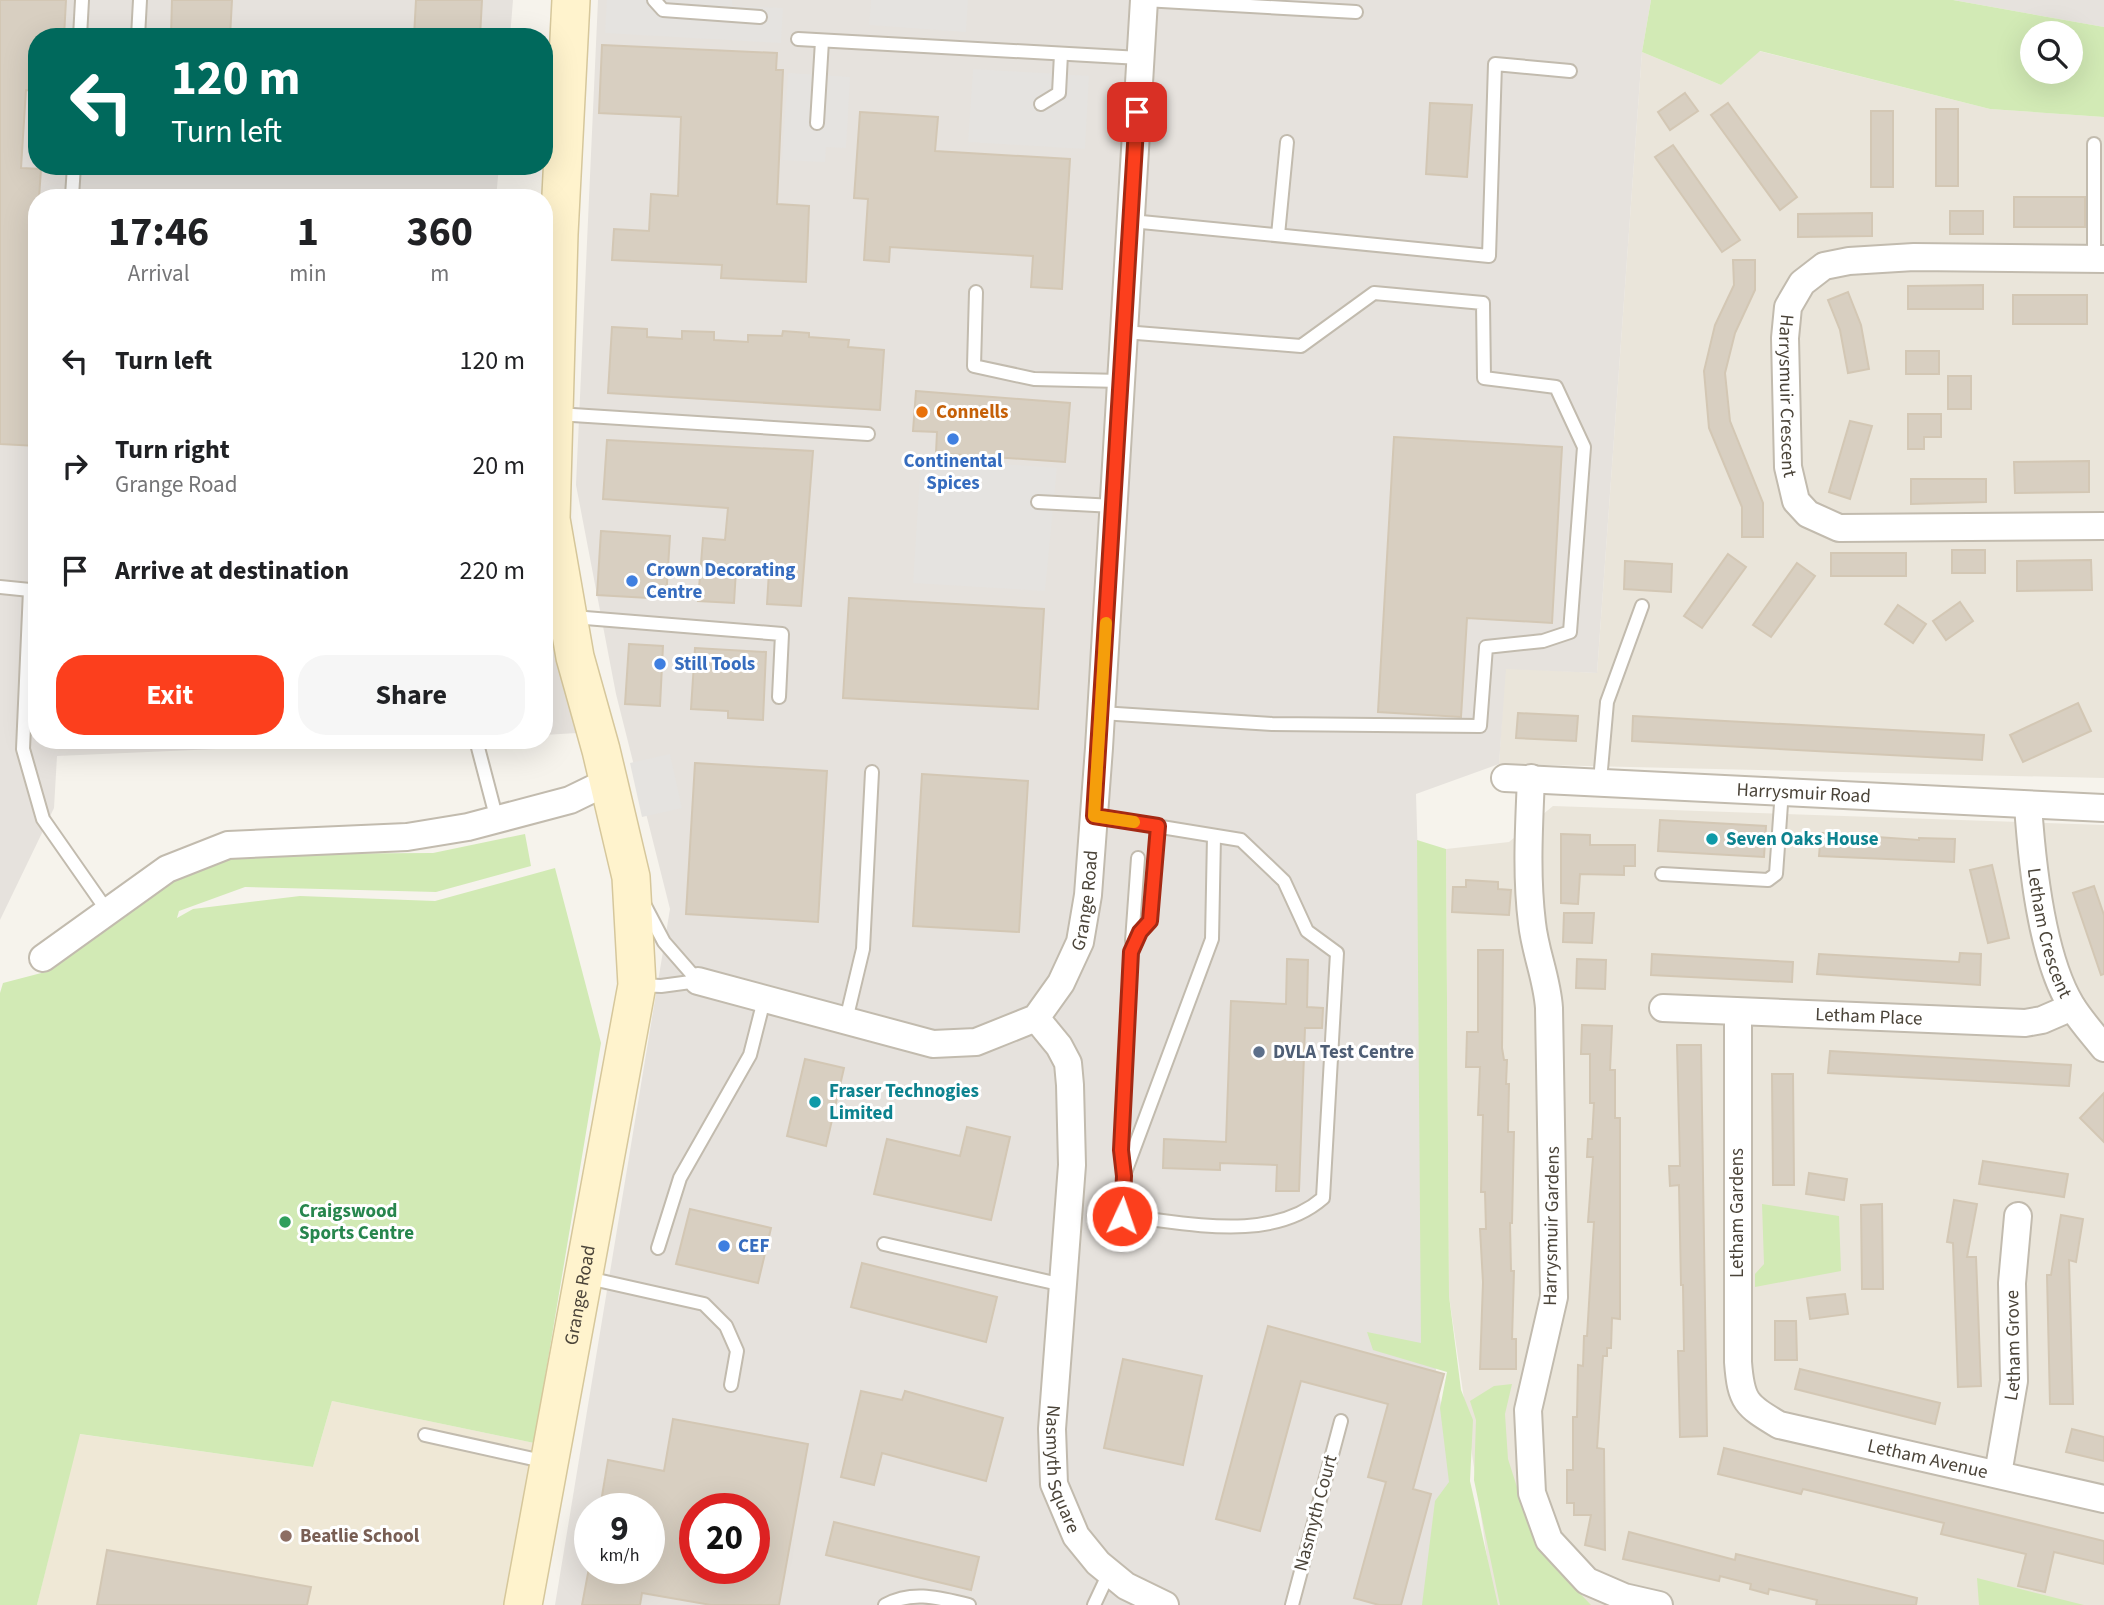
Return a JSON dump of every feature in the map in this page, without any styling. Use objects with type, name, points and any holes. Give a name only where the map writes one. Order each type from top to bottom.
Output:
[{"type":"street","name":"Grange Road","points":[[553,217],[571,0]]},
{"type":"street","name":"Grange Road","points":[[1036,1018],[1061,983],[1080,942],[1088,895],[1144,0]]},
{"type":"street","name":"Harrysmuir Crescent","points":[[2099,259],[1914,257],[1849,261],[1824,267],[1802,283],[1788,307],[1785,338],[1788,467],[1796,501],[1808,514],[1839,527],[2104,526]]},
{"type":"street","name":"Grange Road","points":[[523,1605],[637,985],[631,877],[575,657],[553,530]]},
{"type":"street","name":"Harrysmuir Road","points":[[1518,778],[2104,808]]},
{"type":"street","name":"Harrysmuir Gardens","points":[[1518,778],[1532,927],[1547,982],[1549,1007],[1555,1297],[1528,1410],[1532,1493],[1549,1540],[1587,1581],[1624,1597],[1658,1605]]},
{"type":"street","points":[[43,958],[167,869],[228,845],[407,838],[497,820],[570,800],[607,782]]},
{"type":"street","name":"Letham Crescent","points":[[2028,805],[2032,865],[2045,930],[2071,1007],[2104,1048]]},
{"type":"street","points":[[698,981],[933,1044],[976,1042],[1036,1018]]},
{"type":"street","name":"Letham Place","points":[[1663,1008],[2025,1023],[2042,1020],[2071,1007]]},
{"type":"street","name":"Letham Gardens","points":[[1738,1012],[1738,1362],[1740,1391],[1753,1409]]},
{"type":"street","name":"Nasmyth Square","points":[[1036,1018],[1059,1045],[1068,1063],[1072,1165],[1052,1429],[1054,1484],[1076,1536],[1098,1563],[1126,1586],[1165,1605]]},
{"type":"street","name":"Letham Grove","points":[[1998,1474],[2014,1381],[2012,1283],[2018,1216]]},
{"type":"street","name":"Letham Avenue","points":[[1753,1409],[1779,1425],[2104,1499]]},
{"type":"lane","points":[[80,28],[82,0]]},
{"type":"lane","points":[[138,28],[140,0]]},
{"type":"lane","points":[[654,0],[663,10],[760,17]]},
{"type":"lane","points":[[1144,0],[1356,12]]},
{"type":"lane","points":[[798,39],[1140,58]]},
{"type":"lane","points":[[817,123],[822,41]]},
{"type":"lane","points":[[1041,104],[1059,93],[1061,54]]},
{"type":"lane","points":[[1131,221],[1489,256],[1495,64],[1570,71]]},
{"type":"lane","points":[[1278,235],[1287,142]]},
{"type":"lane","points":[[2094,144],[2099,259]]},
{"type":"lane","points":[[976,292],[974,366],[1034,379],[1121,381]]},
{"type":"lane","points":[[1101,713],[1272,724],[1480,726],[1486,647],[1543,641],[1570,632],[1584,447],[1556,387],[1484,378],[1483,303],[1374,293],[1301,346],[1124,332]]},
{"type":"lane","points":[[553,414],[867,434]]},
{"type":"lane","points":[[1038,502],[1114,506]]},
{"type":"lane","points":[[0,587],[28,590]]},
{"type":"lane","points":[[1600,781],[1607,702],[1642,606]]},
{"type":"lane","points":[[568,616],[782,634],[779,697]]},
{"type":"lane","points":[[28,635],[23,749],[43,819],[109,913]]},
{"type":"lane","points":[[478,749],[497,820]]},
{"type":"lane","points":[[846,1020],[863,949],[872,772]]},
{"type":"lane","points":[[1662,874],[1768,880],[1776,874],[1782,790]]},
{"type":"lane","points":[[1094,816],[1241,840],[1284,881],[1307,931],[1337,953],[1323,1198],[1290,1219],[1234,1227],[1122,1216],[1124,1176],[1121,1150],[1138,858]]},
{"type":"lane","points":[[1131,952],[1140,932],[1150,921],[1158,826]]},
{"type":"lane","points":[[1124,1176],[1140,1125],[1212,939],[1214,836]]},
{"type":"lane","name":"Grange Road","points":[[631,877],[664,942],[698,981]]},
{"type":"lane","points":[[637,985],[661,986],[698,981]]},
{"type":"lane","points":[[658,1248],[680,1178],[750,1055],[764,1000]]},
{"type":"lane","points":[[884,1244],[1063,1286]]},
{"type":"lane","points":[[584,1277],[704,1304],[726,1326],[737,1351],[731,1385]]},
{"type":"lane","name":"Nasmyth Court","points":[[1292,1605],[1341,1420]]},
{"type":"lane","points":[[425,1435],[549,1462]]},
{"type":"lane","points":[[1094,1605],[1109,1573]]},
{"type":"lane","points":[[884,1605],[899,1597],[924,1595],[969,1605]]},
{"type":"shaded area","points":[[0,0],[513,0],[511,28],[28,28],[28,175],[498,175],[497,189],[28,189],[28,749],[215,749],[57,756],[54,808],[0,920]]},
{"type":"shaded area","points":[[598,0],[1651,0],[1642,52],[1597,673],[1506,669],[1499,764],[1416,794],[1432,1341],[1467,1594],[1473,1605],[555,1605],[670,909],[616,694],[576,485]]},
{"type":"shaded area","points":[[607,0],[732,0],[732,6],[783,8],[781,43],[605,33]]},
{"type":"shaded area","points":[[871,0],[968,0],[966,32],[869,25]]},
{"type":"shaded area","points":[[1953,0],[2104,0],[2104,27],[2083,23],[2083,21]]},
{"type":"shaded area","points":[[1759,51],[1990,109],[2104,117],[2104,778],[1499,764],[1505,668],[1597,673],[1642,52],[1721,85]]},
{"type":"shaded area","points":[[973,69],[1089,76],[1085,149],[968,142]]},
{"type":"shaded area","points":[[788,73],[850,77],[846,148],[826,147],[825,162],[782,160]]},
{"type":"shaded area","points":[[921,458],[1057,468],[1045,591],[913,583]]},
{"type":"shaded area","points":[[553,646],[577,733],[553,734]]},
{"type":"shaded area","points":[[670,754],[682,808],[642,817],[630,763]]},
{"type":"shaded area","points":[[1553,806],[2104,825],[2104,1605],[1494,1605],[1449,1296],[1446,849],[1509,842]]},
{"type":"shaded area","name":"Beatlie School","points":[[332,1401],[534,1443],[505,1605],[37,1605],[79,1434],[313,1467]]},
{"type":"green space","points":[[1651,0],[1953,0],[2070,21],[2020,21],[2020,84],[2083,84],[2083,23],[2104,27],[2104,117],[1990,109],[1760,51],[1721,85],[1642,52]]},
{"type":"green space","name":"Craigswood Sports Centre","points":[[525,834],[531,866],[436,892],[245,887],[179,911],[177,918],[193,909],[300,896],[435,901],[555,868],[601,1043],[534,1443],[332,1401],[313,1467],[80,1434],[37,1605],[0,1605],[0,993],[3,983],[49,971],[164,885],[229,854],[433,853]]},
{"type":"green space","points":[[1417,840],[1446,849],[1449,1296],[1461,1390],[1473,1420],[1470,1481],[1498,1605],[1422,1605],[1435,1501],[1449,1482],[1440,1408],[1447,1372],[1373,1350],[1367,1332],[1421,1343]]},
{"type":"green space","points":[[1762,1204],[1839,1216],[1841,1271],[1755,1287],[1755,1274],[1764,1264]]},
{"type":"green space","points":[[1512,1384],[1505,1414],[1508,1459],[1524,1509],[1545,1557],[1591,1605],[1500,1605],[1474,1480],[1476,1420],[1470,1401],[1494,1386]]},
{"type":"green space","points":[[1977,1578],[2084,1605],[1979,1605]]},
{"type":"building","points":[[0,0],[66,0],[64,28],[28,28],[28,90],[21,168],[28,168],[28,175],[41,175],[40,189],[28,189],[28,446],[0,444]]},
{"type":"building","points":[[172,0],[232,0],[230,28],[171,28]]},
{"type":"building","points":[[416,0],[482,0],[480,28],[414,28]]},
{"type":"building","points":[[602,45],[777,53],[776,70],[783,70],[777,204],[809,206],[806,282],[721,278],[722,265],[612,260],[614,229],[649,231],[651,194],[678,196],[681,117],[599,113]]},
{"type":"building","points":[[1685,93],[1698,111],[1670,130],[1658,112]]},
{"type":"building","points":[[1430,103],[1472,105],[1467,177],[1426,174]]},
{"type":"building","points":[[1728,103],[1797,197],[1780,210],[1711,115]]},
{"type":"building","points":[[1936,109],[1958,109],[1958,186],[1936,186]]},
{"type":"building","points":[[1871,111],[1893,111],[1893,187],[1871,187]]},
{"type":"building","points":[[860,112],[938,117],[935,151],[1070,159],[1062,289],[1031,287],[1033,256],[890,247],[889,262],[864,260],[868,199],[854,198]]},
{"type":"building","points":[[1673,145],[1740,240],[1722,252],[1655,157]]},
{"type":"building","points":[[2014,197],[2085,197],[2085,227],[2014,227]]},
{"type":"building","points":[[1950,211],[1983,211],[1983,234],[1950,234]]},
{"type":"building","points":[[1872,213],[1872,236],[1798,237],[1798,214]]},
{"type":"building","points":[[1733,260],[1755,260],[1755,290],[1735,333],[1725,373],[1730,421],[1763,503],[1763,537],[1742,537],[1742,507],[1709,428],[1704,371],[1715,325],[1734,285]]},
{"type":"building","points":[[1983,285],[1983,309],[1908,309],[1908,286]]},
{"type":"building","points":[[1848,292],[1861,325],[1869,369],[1848,373],[1840,330],[1828,300]]},
{"type":"building","points":[[2013,295],[2087,295],[2087,324],[2013,324]]},
{"type":"building","points":[[612,327],[647,329],[647,337],[682,339],[682,331],[714,332],[714,340],[748,342],[748,335],[782,336],[783,331],[809,333],[809,337],[849,340],[848,347],[884,350],[880,410],[608,393]]},
{"type":"building","points":[[1906,351],[1939,351],[1939,374],[1906,374]]},
{"type":"building","points":[[1948,376],[1971,376],[1971,409],[1948,409]]},
{"type":"building","points":[[916,391],[1070,403],[1065,462],[936,453],[937,432],[913,431]]},
{"type":"building","points":[[1908,414],[1941,414],[1941,437],[1924,437],[1924,449],[1908,449]]},
{"type":"building","points":[[1850,421],[1872,426],[1850,499],[1829,492]]},
{"type":"building","points":[[1394,437],[1562,447],[1552,623],[1467,618],[1461,717],[1378,712]]},
{"type":"building","points":[[607,440],[813,451],[801,606],[767,604],[769,572],[736,570],[734,603],[698,601],[703,538],[725,540],[728,508],[603,499]]},
{"type":"building","points":[[2089,461],[2089,492],[2015,493],[2014,462]]},
{"type":"building","points":[[1911,479],[1986,479],[1986,502],[1911,504]]},
{"type":"building","points":[[601,531],[670,536],[666,599],[597,595]]},
{"type":"building","points":[[1952,550],[1985,550],[1985,573],[1952,573]]},
{"type":"building","points":[[1831,553],[1906,553],[1906,576],[1831,576]]},
{"type":"building","points":[[1728,554],[1746,567],[1702,628],[1684,616]]},
{"type":"building","points":[[2091,560],[2092,590],[2017,591],[2017,561]]},
{"type":"building","points":[[1625,561],[1672,564],[1671,592],[1624,589]]},
{"type":"building","points":[[1797,563],[1815,576],[1771,637],[1753,625]]},
{"type":"building","points":[[849,598],[1044,609],[1038,709],[843,698]]},
{"type":"building","points":[[1960,602],[1973,621],[1946,640],[1933,621]]},
{"type":"building","points":[[1898,605],[1926,624],[1913,643],[1885,624]]},
{"type":"building","points":[[629,644],[663,646],[660,706],[625,704]]},
{"type":"building","points":[[695,648],[766,652],[763,720],[728,718],[728,711],[691,709]]},
{"type":"building","points":[[2078,703],[2091,731],[2023,762],[2010,735]]},
{"type":"building","points":[[1518,713],[1578,716],[1576,741],[1516,738]]},
{"type":"building","points":[[1633,716],[1984,735],[1982,760],[1632,741]]},
{"type":"building","points":[[695,763],[827,771],[818,922],[686,914]]},
{"type":"building","points":[[922,774],[1028,781],[1019,932],[913,926]]},
{"type":"building","name":"Seven Oaks House","points":[[1660,820],[1766,826],[1764,857],[1658,851]]},
{"type":"building","points":[[1821,833],[1919,840],[1955,839],[1954,862],[1819,856]]},
{"type":"building","points":[[1561,834],[1590,835],[1590,845],[1635,845],[1635,866],[1624,866],[1624,875],[1580,874],[1578,904],[1561,903]]},
{"type":"building","points":[[1992,865],[2009,938],[1988,943],[1970,870]]},
{"type":"building","points":[[1466,880],[1498,882],[1498,889],[1511,890],[1509,915],[1452,912],[1453,887],[1466,887]]},
{"type":"building","points":[[2094,886],[2104,915],[2104,974],[2101,975],[2073,893]]},
{"type":"building","points":[[1564,913],[1594,913],[1592,943],[1563,942]]},
{"type":"building","points":[[1478,950],[1503,950],[1502,1048],[1504,1060],[1507,1060],[1506,1084],[1509,1084],[1508,1132],[1514,1132],[1510,1223],[1511,1271],[1514,1271],[1512,1339],[1516,1339],[1516,1369],[1480,1369],[1483,1282],[1480,1229],[1486,1229],[1485,1192],[1481,1192],[1483,1115],[1478,1115],[1480,1067],[1466,1067],[1467,1032],[1478,1032]]},
{"type":"building","points":[[1960,953],[1981,954],[1980,985],[1817,974],[1819,954],[1959,962]]},
{"type":"building","points":[[1652,954],[1793,962],[1792,982],[1651,975]]},
{"type":"building","points":[[1287,959],[1308,960],[1307,1007],[1323,1008],[1322,1028],[1305,1028],[1299,1191],[1276,1191],[1277,1165],[1220,1163],[1220,1170],[1163,1168],[1164,1139],[1226,1142],[1231,1001],[1286,1004]]},
{"type":"building","points":[[1577,959],[1606,960],[1605,989],[1576,988]]},
{"type":"building","points":[[1582,1025],[1612,1026],[1610,1070],[1615,1070],[1615,1118],[1620,1118],[1620,1319],[1612,1318],[1611,1348],[1607,1348],[1607,1356],[1603,1356],[1597,1448],[1604,1449],[1605,1550],[1585,1545],[1591,1515],[1574,1515],[1574,1503],[1567,1503],[1567,1470],[1573,1470],[1573,1417],[1577,1417],[1578,1365],[1583,1366],[1584,1336],[1587,1336],[1594,1222],[1588,1222],[1593,1157],[1587,1157],[1588,1139],[1592,1139],[1594,1103],[1590,1103],[1590,1054],[1581,1054]]},
{"type":"building","points":[[1677,1045],[1701,1045],[1707,1436],[1680,1437],[1678,1351],[1684,1351],[1679,1185],[1670,1186],[1669,1166],[1680,1166]]},
{"type":"building","points":[[1830,1051],[2071,1065],[2069,1086],[1828,1073]]},
{"type":"building","name":"Fraser Technogies Limited","points":[[805,1059],[844,1068],[826,1146],[787,1136]]},
{"type":"building","points":[[1772,1074],[1793,1074],[1794,1185],[1773,1185]]},
{"type":"building","points":[[2104,1093],[2104,1142],[2080,1118]]},
{"type":"building","points":[[967,1127],[1010,1137],[991,1220],[874,1194],[887,1139],[960,1156]]},
{"type":"building","points":[[1983,1161],[2068,1174],[2064,1197],[1979,1184]]},
{"type":"building","points":[[1809,1173],[1847,1179],[1844,1200],[1806,1194]]},
{"type":"building","points":[[1954,1200],[1977,1204],[1967,1257],[1976,1257],[1981,1386],[1958,1387],[1953,1243],[1947,1242]]},
{"type":"building","points":[[1882,1204],[1883,1289],[1862,1289],[1861,1205]]},
{"type":"building","name":"CEF","points":[[690,1209],[771,1228],[758,1283],[676,1264]]},
{"type":"building","points":[[2061,1215],[2083,1219],[2076,1262],[2069,1260],[2073,1404],[2050,1404],[2047,1275],[2051,1275]]},
{"type":"building","points":[[862,1263],[997,1297],[986,1342],[851,1307]]},
{"type":"building","points":[[1845,1294],[1848,1314],[1810,1319],[1807,1298]]},
{"type":"building","points":[[1775,1321],[1796,1321],[1797,1360],[1775,1360]]},
{"type":"building","points":[[1268,1326],[1444,1374],[1413,1489],[1431,1494],[1401,1605],[1379,1605],[1354,1598],[1386,1482],[1368,1477],[1388,1404],[1301,1381],[1260,1531],[1216,1519]]},
{"type":"building","points":[[1123,1359],[1202,1376],[1183,1465],[1104,1448]]},
{"type":"building","points":[[1800,1369],[1940,1403],[1935,1424],[1795,1389]]},
{"type":"building","points":[[861,1391],[902,1400],[905,1391],[1003,1418],[986,1481],[882,1453],[874,1485],[841,1477]]},
{"type":"building","points":[[673,1419],[808,1444],[779,1605],[711,1605],[642,1593],[640,1605],[582,1605],[586,1584],[665,1584],[665,1493],[602,1493],[608,1460],[664,1471]]},
{"type":"building","points":[[2072,1429],[2104,1437],[2104,1461],[2066,1452]]},
{"type":"building","points":[[1724,1448],[2104,1541],[2104,1564],[2054,1552],[2045,1592],[2018,1586],[2026,1554],[1941,1534],[1944,1523],[1803,1489],[1801,1494],[1718,1474]]},
{"type":"building","points":[[834,1522],[979,1557],[971,1590],[826,1555]]},
{"type":"building","points":[[1629,1532],[1735,1560],[1736,1554],[1917,1598],[1916,1605],[1816,1605],[1817,1600],[1769,1589],[1768,1594],[1750,1589],[1751,1584],[1720,1576],[1719,1581],[1623,1559]]},
{"type":"building","points":[[107,1550],[311,1587],[307,1605],[97,1605]]},
{"type":"slow traffic","points":[[1106,623],[1094,816],[1134,822]]},
{"type":"place","name":"Connells","points":[[922,412]]},
{"type":"place","name":"Continental Spices","points":[[953,439]]},
{"type":"place","name":"Crown Decorating Centre","points":[[632,581]]},
{"type":"place","name":"Still Tools","points":[[660,664]]},
{"type":"place","name":"Seven Oaks House","points":[[1712,839]]},
{"type":"place","name":"DVLA Test Centre","points":[[1259,1052]]},
{"type":"place","name":"Fraser Technogies Limited","points":[[815,1102]]},
{"type":"place","name":"Craigswood Sports Centre","points":[[285,1222]]},
{"type":"place","name":"CEF","points":[[724,1246]]},
{"type":"place","name":"Beatlie School","points":[[286,1536]]},
{"type":"route","points":[[1122,1216],[1124,1176],[1121,1150],[1131,952],[1140,932],[1150,921],[1158,826],[1094,816],[1137,112]]}]
